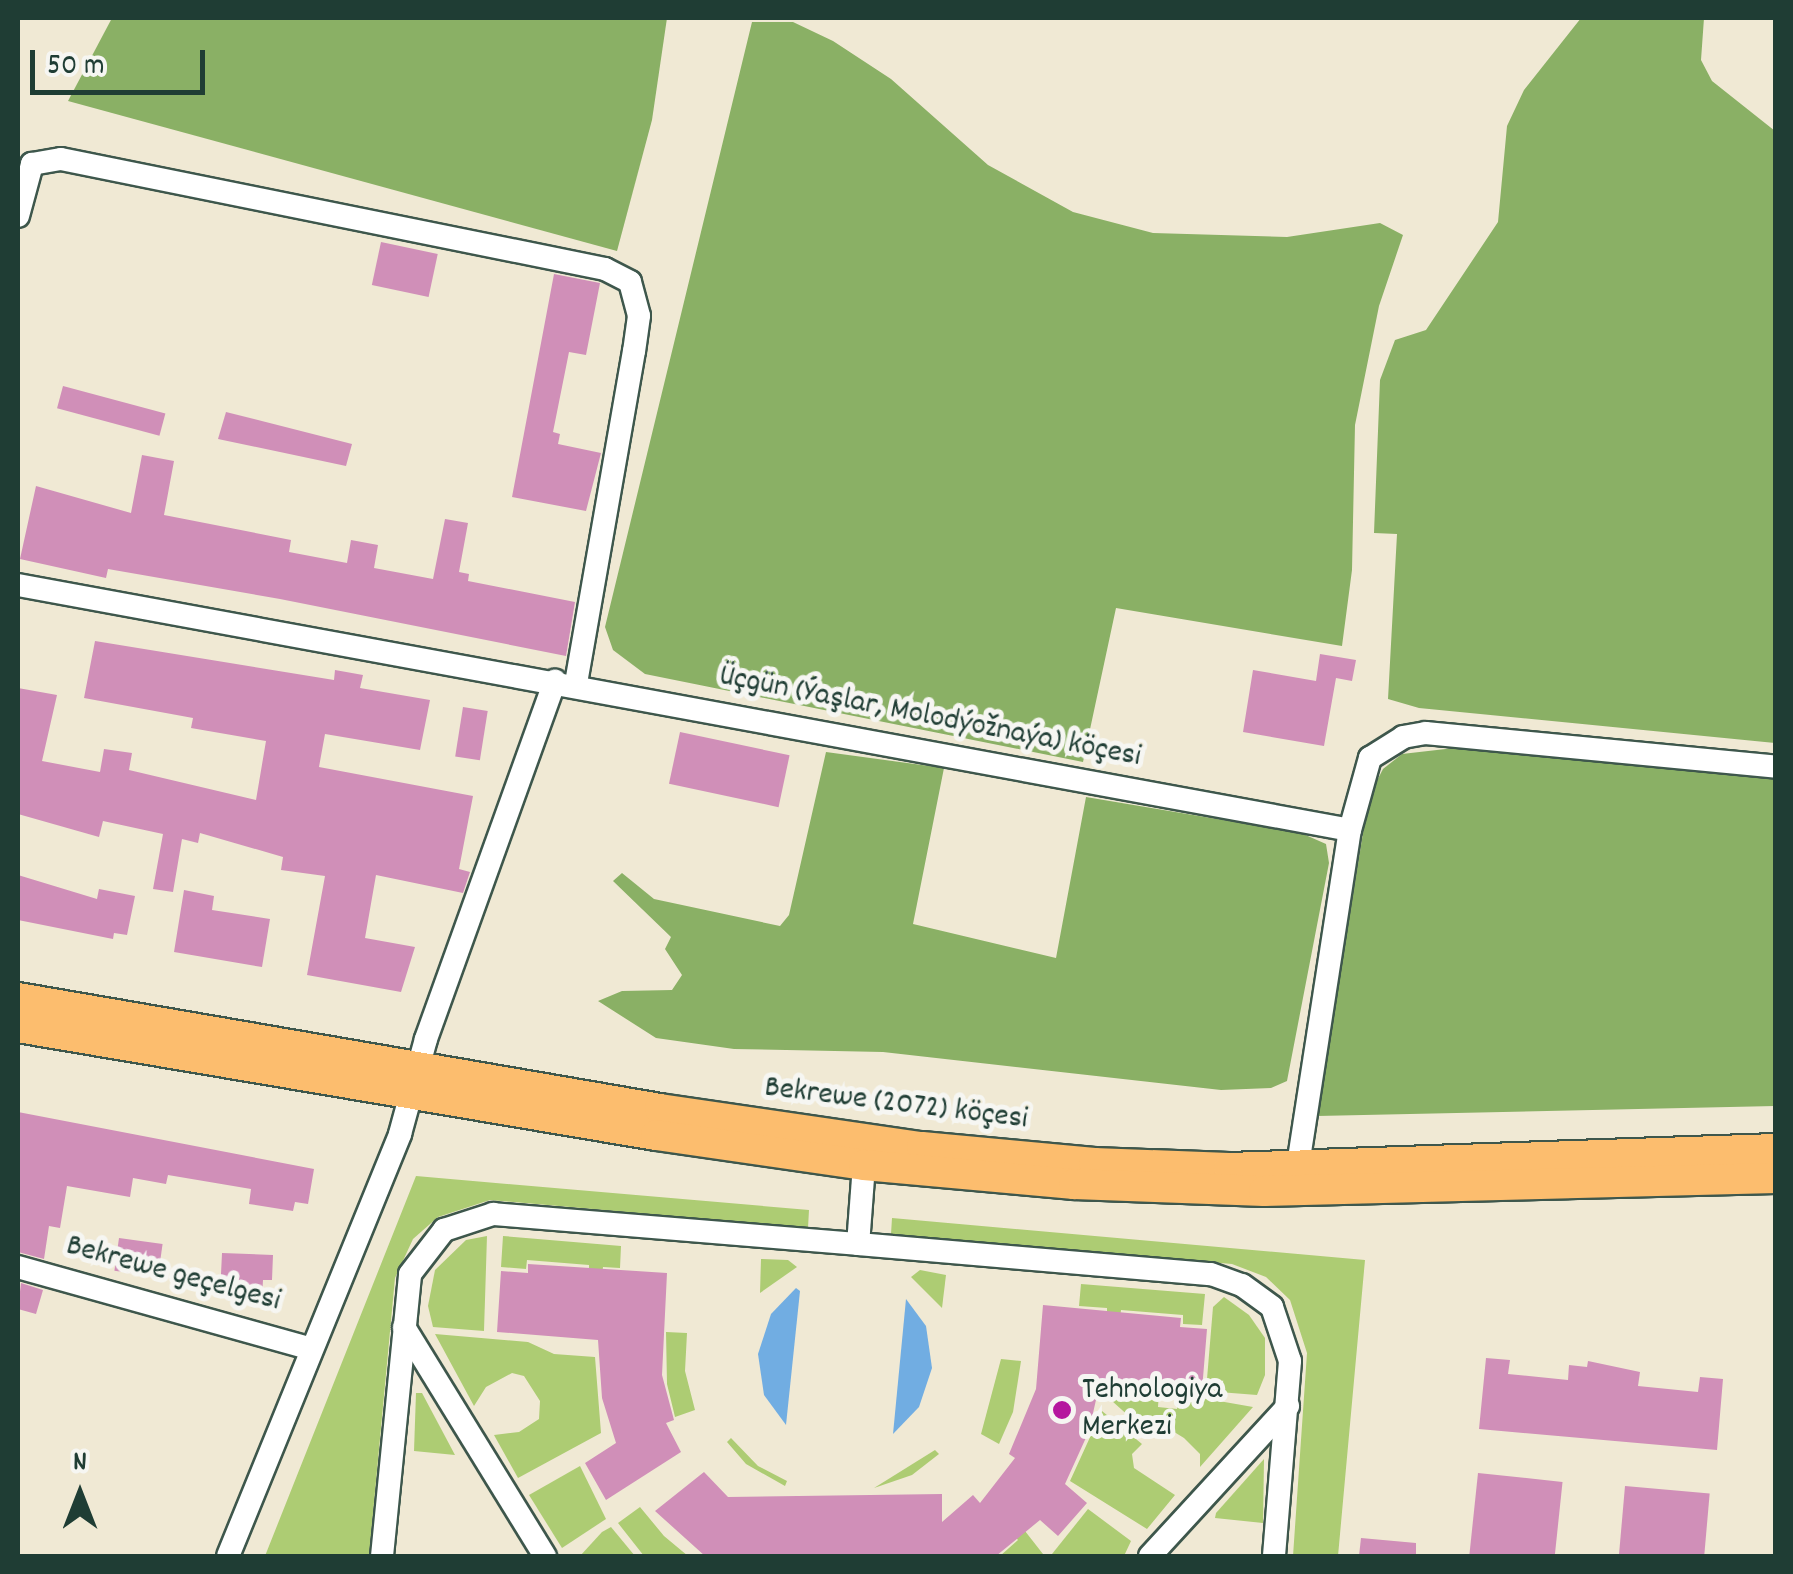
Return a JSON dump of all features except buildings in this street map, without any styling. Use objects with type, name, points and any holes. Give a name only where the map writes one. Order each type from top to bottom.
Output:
[{"type":"main road","name":"Bekrewe (2072) köçesi","points":[[18,998],[415,1082],[864,1165],[1166,1192],[1776,1178]]},
{"type":"main road","name":"Bekrewe (2072) köçesi","points":[[18,1027],[922,1147],[1094,1163],[1298,1165],[1776,1149]]},
{"type":"street","points":[[18,216],[32,164],[61,159],[604,269],[630,282],[639,316],[566,682],[415,1082],[228,1556]]},
{"type":"street","name":"Üçgün (Ýaşlar, Molodýožnaýa) köçesi","points":[[18,585],[566,682],[1350,830]]},
{"type":"street","points":[[1298,1165],[1350,830],[1370,758],[1402,737],[1426,733],[1776,767]]},
{"type":"street","points":[[858,1244],[864,1165]]},
{"type":"street","points":[[382,1556],[410,1274],[427,1244],[444,1230],[494,1214],[1211,1274],[1242,1285],[1282,1320],[1290,1360],[1274,1556]]},
{"type":"street","name":"Bekrewe geçelgesi","points":[[18,1267],[311,1348]]},
{"type":"street","points":[[404,1327],[545,1556]]},
{"type":"street","points":[[1150,1556],[1288,1406]]},
{"type":"green space","points":[[112,18],[667,18],[652,120],[617,251],[68,101]]},
{"type":"green space","points":[[1581,18],[1704,18],[1701,60],[1712,81],[1775,131],[1775,743],[1419,708],[1388,699],[1397,534],[1374,533],[1380,380],[1395,340],[1426,330],[1498,222],[1507,126],[1524,90]]},
{"type":"green space","points":[[752,22],[793,22],[833,41],[891,79],[988,165],[1073,212],[1153,233],[1287,237],[1380,223],[1403,235],[1379,306],[1355,425],[1352,570],[1342,646],[1116,608],[1083,762],[645,674],[613,650],[605,627]]},
{"type":"green space","points":[[1463,747],[1775,777],[1775,1106],[1317,1116],[1369,796],[1383,769],[1402,754]]},
{"type":"green space","points":[[826,752],[944,768],[913,924],[1056,958],[1086,797],[1301,833],[1326,844],[1329,863],[1287,1081],[1271,1088],[1221,1090],[883,1052],[734,1049],[656,1038],[598,1001],[622,991],[672,990],[682,975],[665,949],[671,937],[613,881],[622,873],[654,899],[780,926],[789,915]]},
{"type":"green space","points":[[416,1176],[809,1210],[808,1228],[490,1200],[438,1217],[413,1239],[395,1278],[369,1556],[265,1556]]},
{"type":"green space","points":[[892,1218],[1365,1260],[1338,1556],[1293,1556],[1307,1353],[1290,1300],[1266,1277],[1232,1264],[891,1234]]},
{"type":"green space","points":[[487,1236],[484,1331],[433,1327],[428,1306],[435,1270],[466,1240]]},
{"type":"green space","points":[[503,1236],[621,1246],[620,1268],[603,1267],[602,1275],[589,1274],[589,1265],[527,1260],[526,1269],[501,1267]]},
{"type":"green space","points":[[761,1259],[788,1260],[797,1267],[760,1293]]},
{"type":"green space","points":[[920,1270],[946,1275],[942,1308],[911,1277]]},
{"type":"green space","points":[[1081,1284],[1205,1294],[1202,1325],[1183,1324],[1183,1315],[1121,1310],[1120,1318],[1107,1317],[1107,1308],[1079,1306]]},
{"type":"green space","points":[[1224,1297],[1249,1315],[1265,1338],[1265,1375],[1257,1395],[1206,1391],[1213,1307]]},
{"type":"green space","points":[[666,1332],[687,1333],[685,1371],[695,1410],[675,1417],[667,1384]]},
{"type":"green space","points":[[435,1334],[528,1342],[554,1354],[595,1357],[601,1433],[518,1478],[494,1435],[519,1432],[539,1419],[540,1401],[524,1376],[512,1373],[486,1387],[474,1406]]},
{"type":"green space","points":[[1001,1359],[1021,1361],[1013,1412],[999,1444],[981,1434]]},
{"type":"green space","points":[[1111,1390],[1123,1397],[1135,1390],[1159,1392],[1158,1407],[1177,1409],[1179,1394],[1253,1407],[1200,1467],[1200,1454],[1184,1438],[1166,1427],[1151,1436],[1112,1401]]},
{"type":"green space","points":[[416,1393],[422,1393],[455,1455],[414,1451]]},
{"type":"green space","points":[[1102,1411],[1142,1444],[1132,1454],[1134,1468],[1175,1495],[1147,1529],[1070,1481]]},
{"type":"green space","points":[[731,1438],[758,1466],[787,1481],[785,1486],[746,1464],[727,1442]]},
{"type":"green space","points":[[935,1450],[939,1454],[912,1475],[874,1488]]},
{"type":"green space","points":[[1264,1459],[1263,1523],[1215,1518],[1216,1513]]},
{"type":"green space","points":[[580,1466],[606,1519],[562,1548],[529,1495]]},
{"type":"green space","points":[[640,1507],[664,1536],[688,1556],[644,1556],[618,1523]]},
{"type":"green space","points":[[1088,1509],[1131,1541],[1124,1556],[1052,1554]]},
{"type":"green space","points":[[1014,1517],[1043,1554],[1000,1556],[1018,1540],[1004,1525]]},
{"type":"green space","points":[[611,1527],[635,1556],[580,1556],[602,1532]]},
{"type":"water","points":[[796,1288],[800,1291],[786,1425],[764,1395],[758,1354],[771,1314]]},
{"type":"water","points":[[906,1299],[926,1326],[932,1368],[919,1407],[893,1434]]},
{"type":"place","name":"Tehnologiya Merkezi","points":[[1062,1410]]}]
